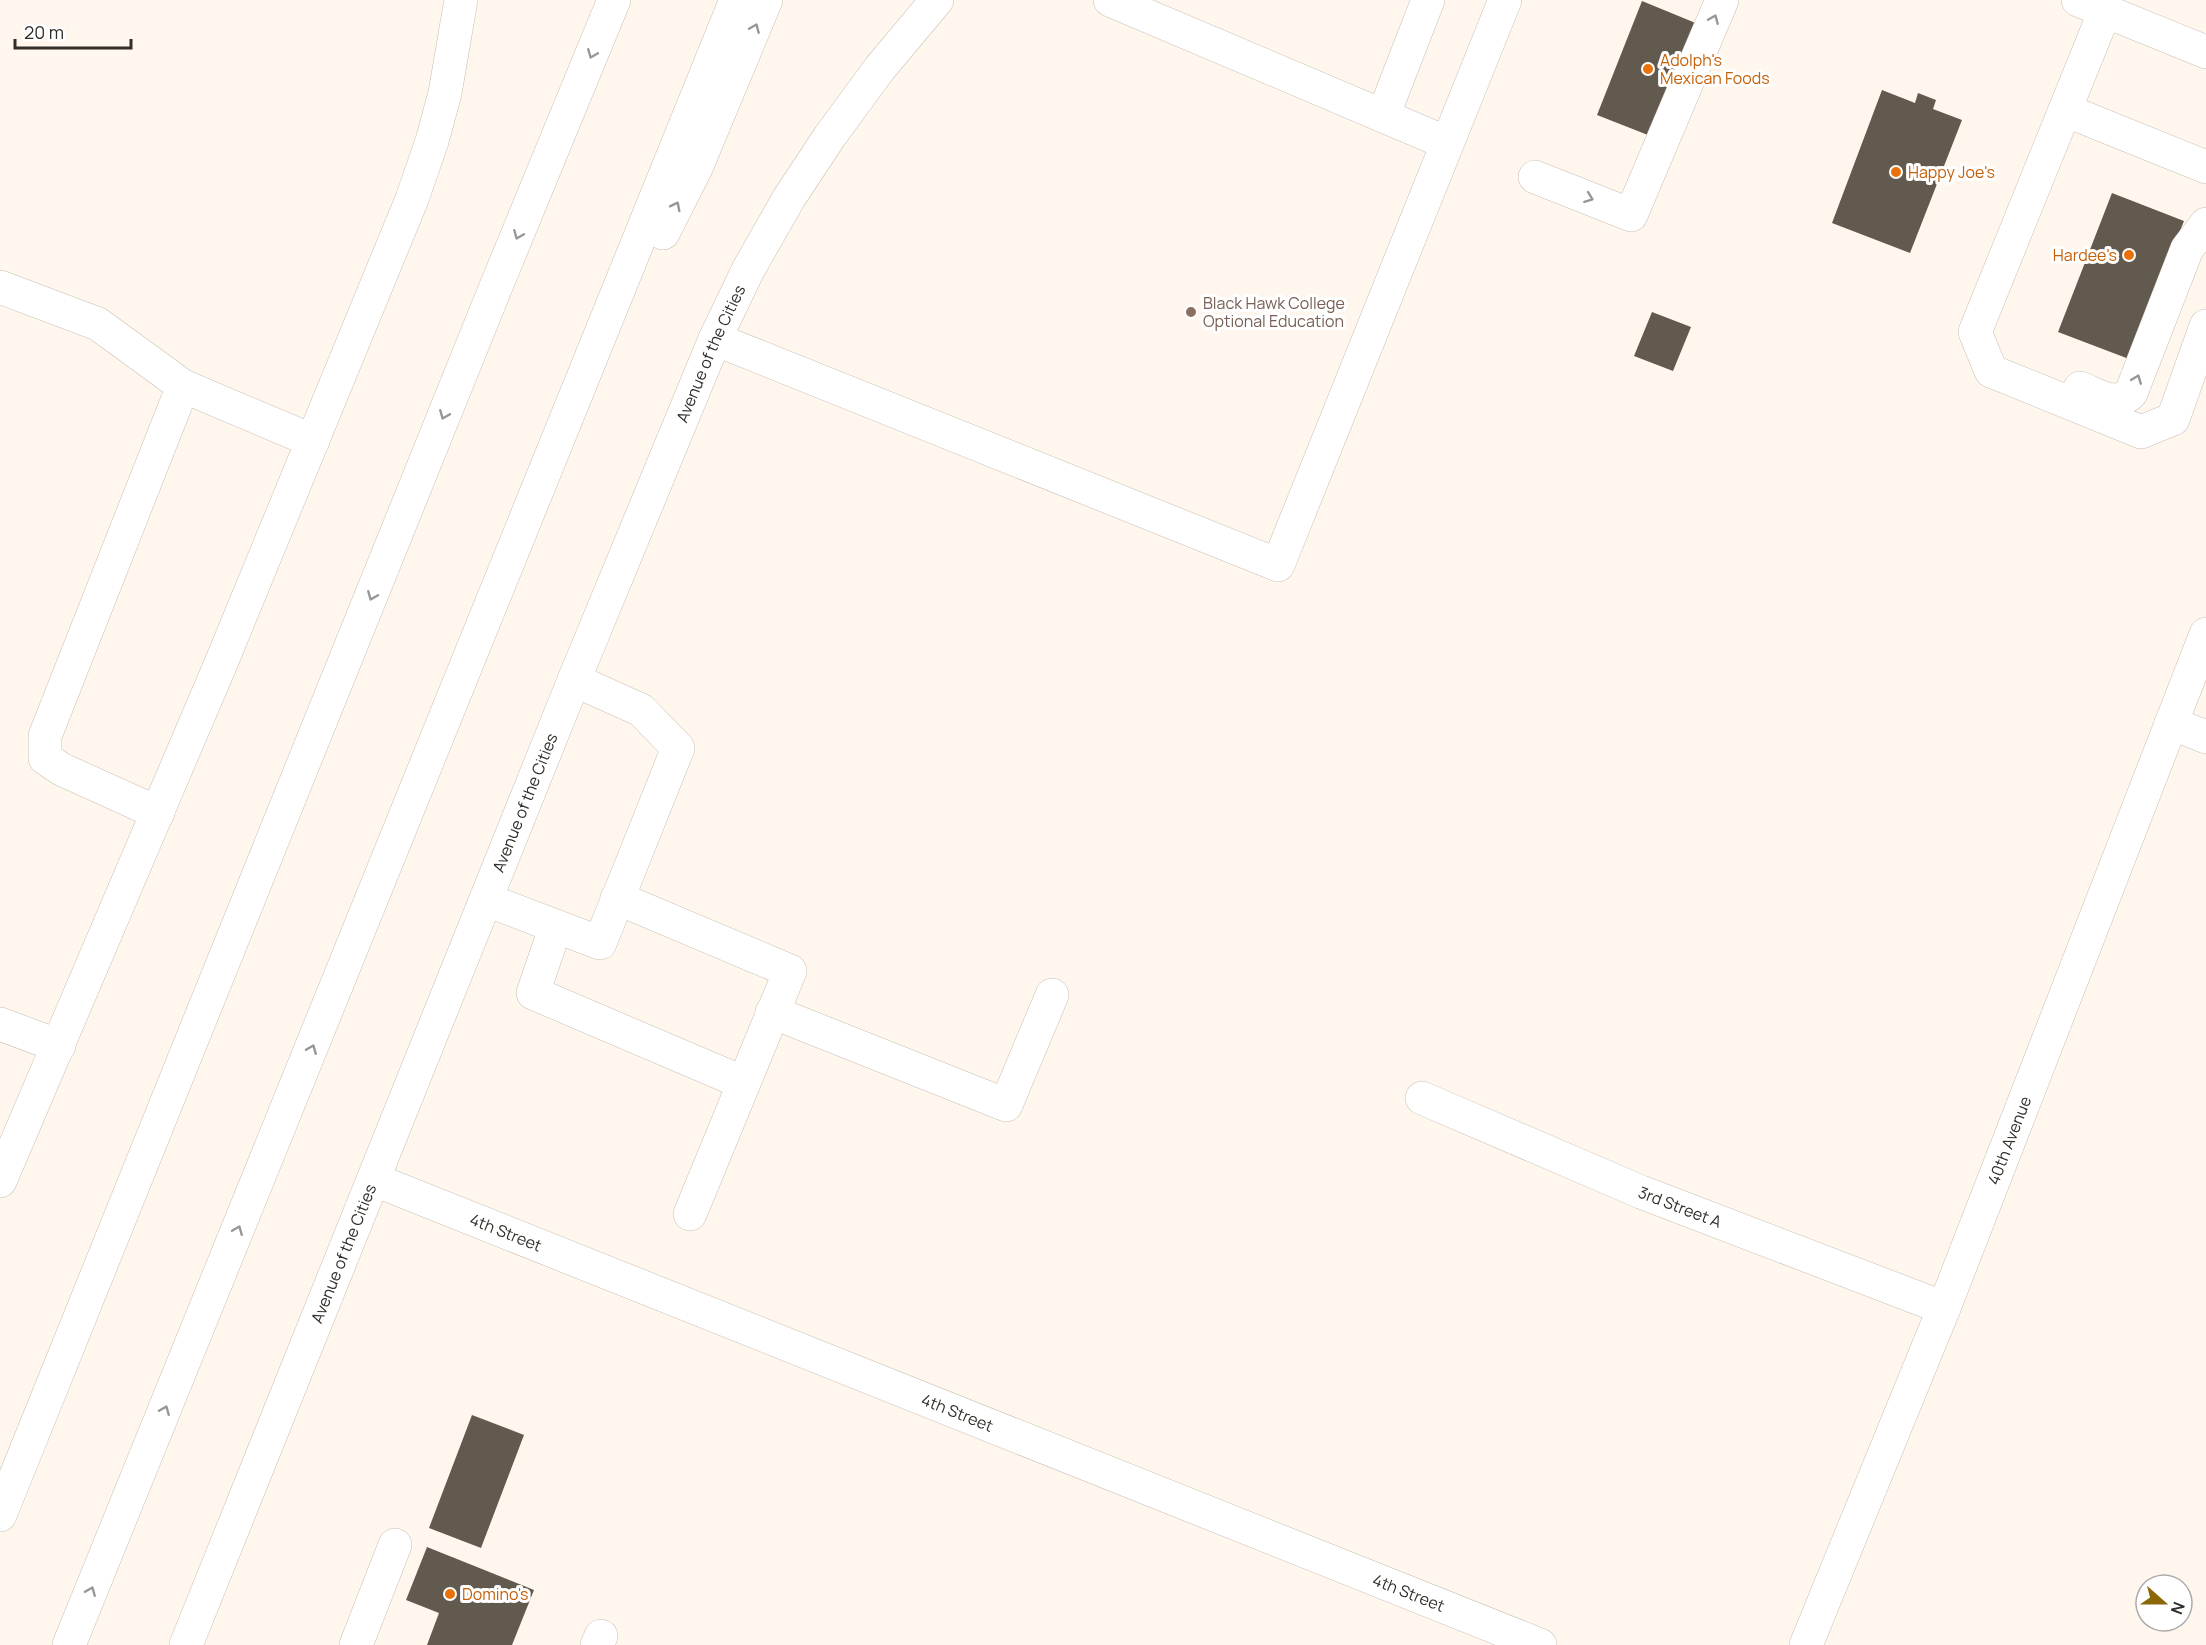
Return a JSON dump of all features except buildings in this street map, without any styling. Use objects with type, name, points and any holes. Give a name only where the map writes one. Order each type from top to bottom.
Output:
[{"type":"street","points":[[0,1181],[158,813],[412,199],[432,141],[445,93],[461,0]]},
{"type":"street","points":[[0,1515],[490,300],[614,0]]},
{"type":"street","points":[[69,1645],[736,0]]},
{"type":"street","points":[[555,446],[696,168],[766,0]]},
{"type":"street","name":"Avenue of the Cities","points":[[186,1645],[375,1180],[574,680],[715,339],[748,270],[789,198],[830,136],[880,68],[937,0]]},
{"type":"street","points":[[1110,0],[1447,143]]},
{"type":"street","points":[[1383,116],[1428,0]]},
{"type":"street","points":[[715,339],[1278,565],[1505,0]]},
{"type":"street","points":[[1534,177],[1631,215],[1722,0]]},
{"type":"street","points":[[2206,52],[2091,6],[2065,110],[1974,332],[1991,371],[2141,432],[2172,419],[2206,326]]},
{"type":"street","points":[[2065,110],[2206,167]]},
{"type":"street","points":[[1991,371],[2037,372],[2116,401],[2124,400],[2131,393],[2187,249],[2206,224]]},
{"type":"street","points":[[0,288],[98,324],[183,386],[313,441]]},
{"type":"street","points":[[158,813],[45,758],[45,736],[183,386]]},
{"type":"street","name":"40th Avenue","points":[[1806,1645],[1944,1308],[2206,633]]},
{"type":"street","points":[[487,900],[600,943],[678,748],[641,710],[574,680]]},
{"type":"street","points":[[2171,723],[2206,737]]},
{"type":"street","points":[[617,898],[789,971],[690,1214]]},
{"type":"street","points":[[556,926],[533,993],[744,1083]]},
{"type":"street","points":[[772,1012],[1006,1106],[1052,995]]},
{"type":"street","points":[[0,1024],[59,1046]]},
{"type":"street","name":"3rd Street A","points":[[1422,1098],[1641,1192],[1944,1308]]},
{"type":"street","name":"4th Street","points":[[375,1180],[1540,1645]]},
{"type":"street","points":[[356,1645],[395,1545]]},
{"type":"place","name":"Adolph's Mexican Foods","points":[[1648,69]]},
{"type":"place","name":"Happy Joe's","points":[[1896,172]]},
{"type":"place","name":"Hardee's","points":[[2129,255]]},
{"type":"place","name":"Black Hawk College Optional Education","points":[[1191,312]]},
{"type":"place","name":"Domino's","points":[[450,1594]]}]
